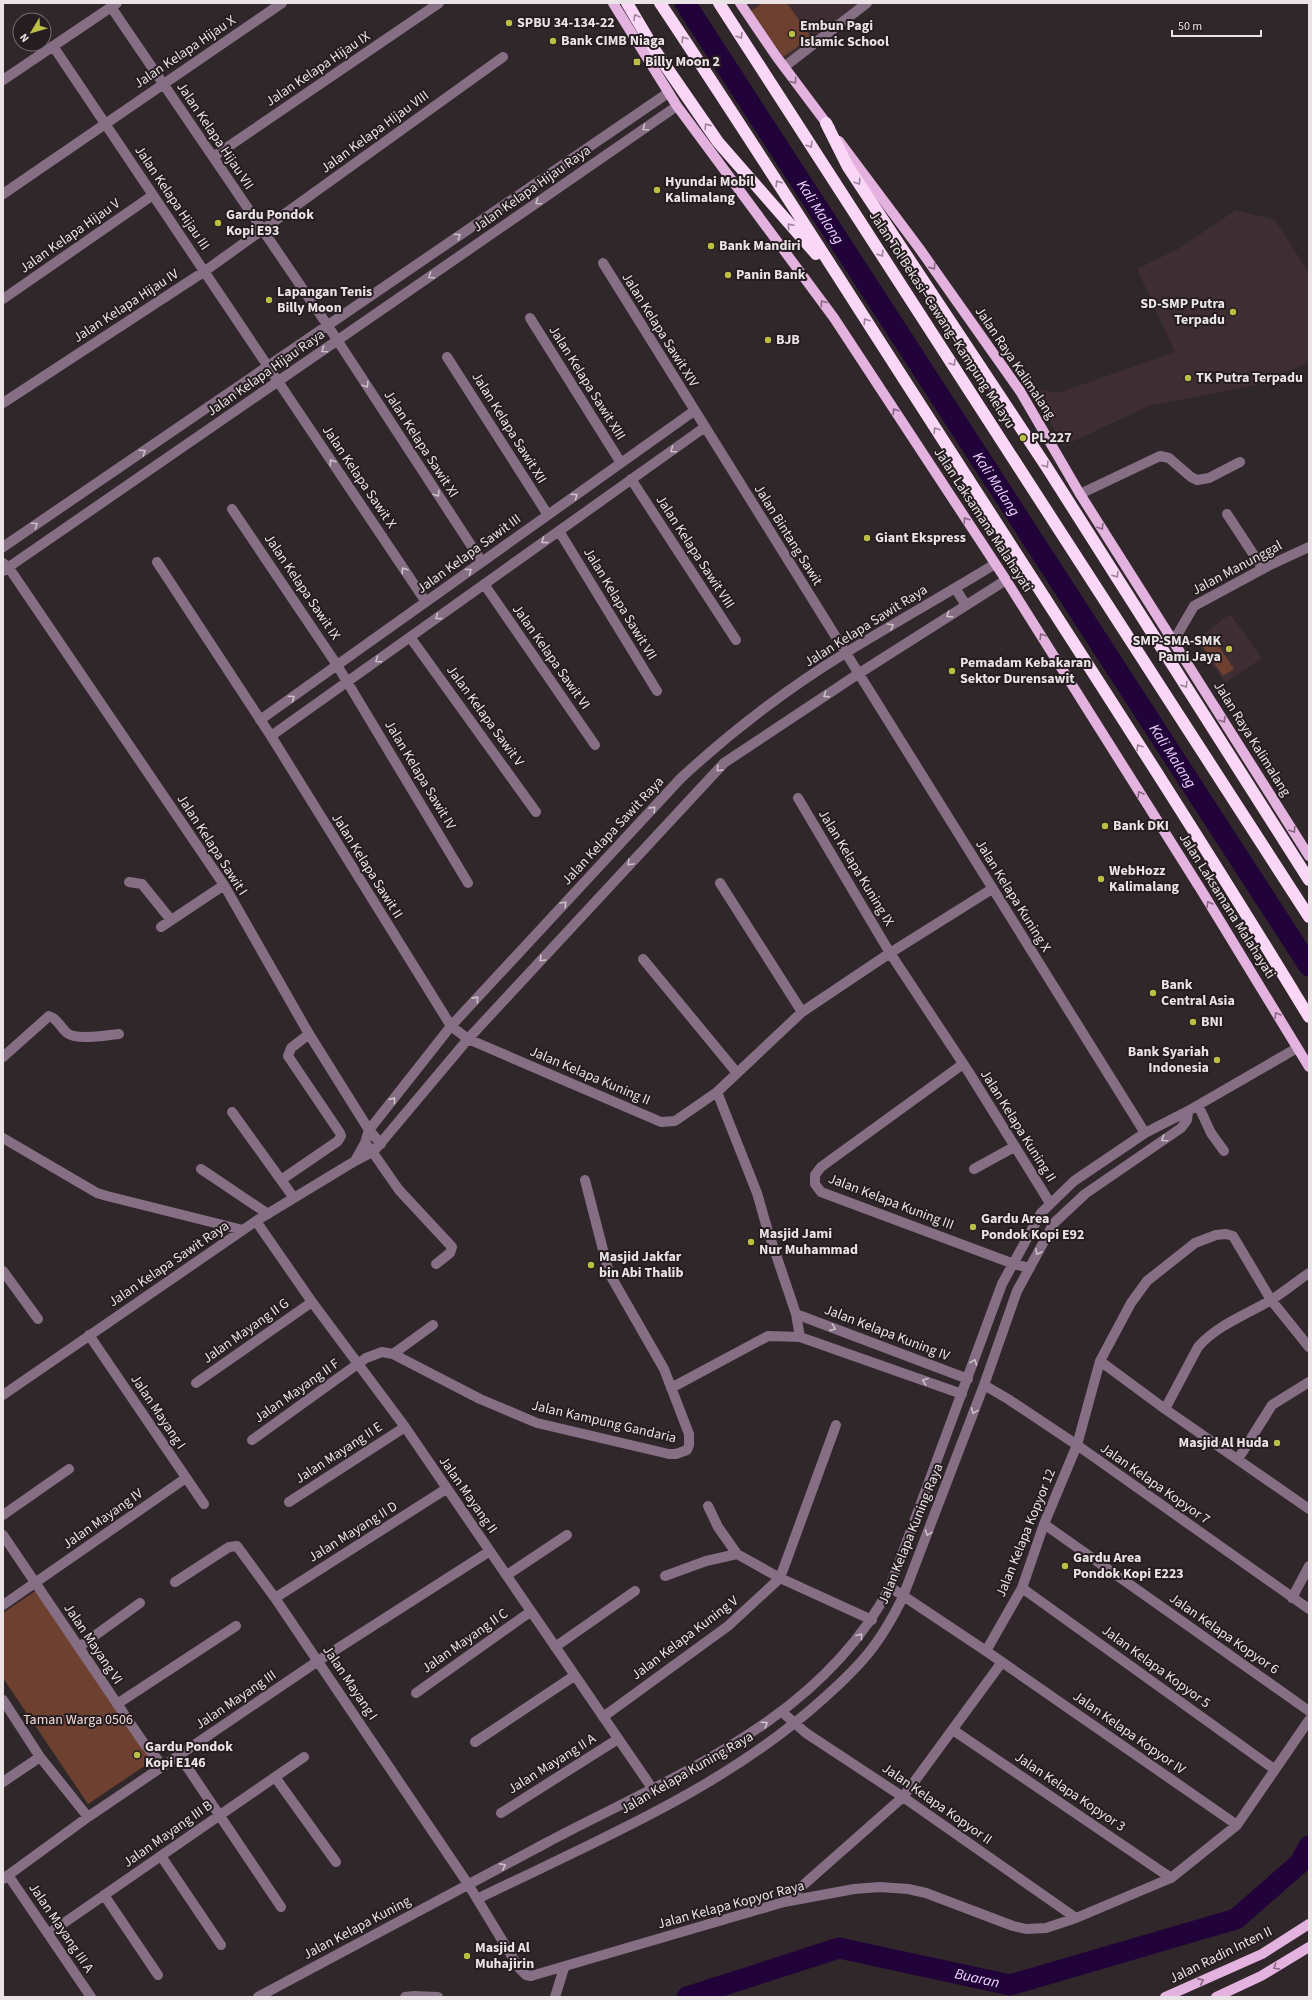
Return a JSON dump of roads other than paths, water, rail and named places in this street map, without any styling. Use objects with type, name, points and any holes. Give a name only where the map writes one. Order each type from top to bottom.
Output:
[{"type":"highway","points":[[627,3],[656,52],[718,142],[793,229],[836,275]]},
{"type":"highway","points":[[660,3],[749,136],[836,275],[1079,651],[1309,1017]]},
{"type":"highway","name":"Jalan Tol Bekasi–Cawang–Kampung Melayu","points":[[719,3],[1309,917]]},
{"type":"highway","points":[[826,123],[848,167],[1046,466],[1309,880]]},
{"type":"main road","name":"Jalan Raya Kalimalang","points":[[740,3],[784,67],[919,248],[1020,391],[1080,494],[1309,856]]},
{"type":"main road","name":"Jalan Laksamana Malahayati","points":[[616,4],[668,93],[838,324],[1006,580],[1200,888],[1309,1067]]},
{"type":"main road","name":"Jalan Radin Inten II","points":[[1165,1997],[1262,1954],[1309,1924]]},
{"type":"main road","points":[[1216,1997],[1261,1976],[1309,1947]]},
{"type":"street","name":"Jalan Kelapa Hijau X","points":[[3,194],[282,3]]},
{"type":"street","name":"Jalan Kelapa Hijau IX","points":[[213,157],[439,3]]},
{"type":"street","points":[[784,67],[867,3]]},
{"type":"street","name":"Jalan Kelapa Hijau VII","points":[[114,5],[163,84],[337,341]]},
{"type":"street","points":[[52,46],[114,5]]},
{"type":"street","name":"Jalan Kelapa Hijau III","points":[[52,46],[268,366]]},
{"type":"street","points":[[3,80],[43,52]]},
{"type":"street","name":"Jalan Kelapa Hijau VIII","points":[[263,230],[503,57]]},
{"type":"street","name":"Jalan Kelapa Hijau Raya","points":[[3,547],[668,93]]},
{"type":"street","name":"Jalan Kelapa Hijau Raya","points":[[5,567],[278,382],[677,106]]},
{"type":"street","points":[[590,146],[598,161]]},
{"type":"street","name":"Jalan Kelapa Hijau V","points":[[3,299],[153,195]]},
{"type":"street","name":"Jalan Kelapa Hijau IV","points":[[3,403],[205,271],[263,230]]},
{"type":"street","name":"Jalan Kelapa Sawit XIV","points":[[603,263],[694,411]]},
{"type":"street","name":"Jalan Kelapa Sawit XIII","points":[[530,318],[621,463]]},
{"type":"street","name":"Jalan Kelapa Sawit XI","points":[[337,341],[482,562]]},
{"type":"street","name":"Jalan Kelapa Sawit XII","points":[[447,356],[548,515]]},
{"type":"street","name":"Jalan Kelapa Sawit X","points":[[268,366],[426,602]]},
{"type":"street","name":"Jalan Bintang Sawit","points":[[694,411],[858,674]]},
{"type":"street","name":"Jalan Kelapa Sawit III","points":[[260,720],[694,411]]},
{"type":"street","points":[[271,736],[705,427]]},
{"type":"street","points":[[1080,494],[1160,456],[1169,458],[1191,477],[1197,480],[1209,478],[1240,462]]},
{"type":"street","name":"Jalan Kelapa Sawit VIII","points":[[631,479],[736,640]]},
{"type":"street","name":"Jalan Kelapa Sawit IX","points":[[232,509],[347,682]]},
{"type":"street","points":[[1227,514],[1263,568]]},
{"type":"street","name":"Jalan Kelapa Sawit VII","points":[[559,531],[657,691]]},
{"type":"street","name":"Jalan Manunggal","points":[[1173,642],[1194,606],[1263,568],[1309,547]]},
{"type":"street","points":[[157,562],[260,720]]},
{"type":"street","name":"Jalan Kelapa Sawit Raya","points":[[355,1161],[365,1143],[369,1130],[451,1026],[681,778],[713,748],[765,708],[846,653],[995,564]]},
{"type":"street","name":"Jalan Kelapa Sawit I","points":[[5,567],[224,885],[309,1034],[369,1130],[381,1144]]},
{"type":"street","name":"Jalan Kelapa Sawit Raya","points":[[3,1395],[256,1221],[374,1151],[468,1039],[724,763],[858,674],[1006,580]]},
{"type":"street","name":"Jalan Kelapa Sawit VI","points":[[484,584],[595,745]]},
{"type":"street","points":[[955,588],[966,605]]},
{"type":"street","name":"Jalan Kelapa Sawit V","points":[[410,637],[536,812]]},
{"type":"street","name":"Jalan Kelapa Kuning X","points":[[858,674],[1145,1133]]},
{"type":"street","name":"Jalan Kelapa Sawit IV","points":[[347,682],[468,883]]},
{"type":"street","name":"Jalan Kelapa Sawit II","points":[[260,720],[451,1026]]},
{"type":"street","name":"Jalan Kelapa Kuning IX","points":[[798,798],[890,952],[962,1064]]},
{"type":"street","points":[[129,882],[142,884],[171,920]]},
{"type":"street","points":[[720,883],[802,1012]]},
{"type":"street","points":[[161,927],[224,885]]},
{"type":"street","name":"Jalan Kelapa Kuning II","points":[[451,1026],[468,1039],[661,1122],[668,1123],[675,1121],[717,1092],[802,1012],[890,952],[992,889]]},
{"type":"street","points":[[643,960],[737,1073]]},
{"type":"street","points":[[3,1057],[49,1016],[53,1018],[66,1033],[74,1037],[119,1034]]},
{"type":"street","points":[[281,1180],[338,1141],[341,1136],[288,1056],[291,1048],[309,1034]]},
{"type":"street","name":"Jalan Kelapa Kuning Raya","points":[[468,1884],[722,1752],[782,1712],[834,1666],[859,1638],[872,1620],[890,1587],[1002,1284],[1041,1213],[1074,1182],[1145,1133],[1188,1111],[1297,1048]]},
{"type":"street","name":"Jalan Kelapa Kuning II","points":[[962,1064],[1050,1203]]},
{"type":"street","name":"Jalan Kelapa Kuning III","points":[[962,1064],[821,1167],[815,1175],[815,1184],[821,1192],[1014,1264],[1030,1268]]},
{"type":"street","points":[[717,1092],[757,1193],[767,1228],[796,1314],[800,1337]]},
{"type":"street","points":[[1198,1105],[1211,1133],[1224,1151]]},
{"type":"street","name":"Jalan Kelapa Kuning Raya","points":[[477,1899],[679,1797],[731,1768],[795,1724],[841,1683],[866,1656],[887,1628],[904,1595],[984,1385],[1017,1291],[1054,1223],[1084,1194],[1181,1128],[1187,1120],[1188,1111]]},
{"type":"street","points":[[232,1112],[294,1198]]},
{"type":"street","points":[[3,1138],[107,1196],[243,1230]]},
{"type":"street","points":[[365,1143],[374,1151],[398,1190],[452,1247],[450,1252],[436,1264]]},
{"type":"street","points":[[974,1169],[1014,1147]]},
{"type":"street","points":[[201,1169],[268,1214]]},
{"type":"street","name":"Jalan Kampung Gandaria","points":[[393,1354],[480,1399],[537,1423],[676,1454],[686,1450],[690,1440],[672,1388],[658,1356],[620,1294],[609,1273],[585,1180]]},
{"type":"street","name":"Jalan Mayang II","points":[[256,1221],[312,1302],[405,1427],[446,1489],[507,1575],[530,1612],[652,1788]]},
{"type":"street","name":"Jalan Kelapa Kopyor 12","points":[[986,1651],[1022,1588],[1044,1524],[1076,1445],[1100,1361],[1131,1303],[1147,1281],[1195,1243],[1216,1234],[1226,1234],[1233,1236],[1271,1300]]},
{"type":"street","points":[[3,1270],[38,1319]]},
{"type":"street","points":[[1165,1409],[1198,1347],[1204,1340],[1220,1328],[1271,1300],[1309,1273]]},
{"type":"street","points":[[1271,1300],[1309,1347]]},
{"type":"street","name":"Jalan Mayang II G","points":[[196,1383],[312,1302]]},
{"type":"street","name":"Jalan Kelapa Kuning IV","points":[[796,1314],[968,1379]]},
{"type":"street","points":[[359,1364],[366,1358],[382,1352],[393,1354],[433,1325]]},
{"type":"street","name":"Jalan Mayang I","points":[[89,1335],[204,1504]]},
{"type":"street","points":[[672,1388],[768,1336],[800,1337],[962,1394]]},
{"type":"street","points":[[1100,1361],[1165,1409],[1309,1509]]},
{"type":"street","name":"Jalan Mayang II F","points":[[252,1440],[359,1364]]},
{"type":"street","points":[[1238,1459],[1272,1405],[1309,1382]]},
{"type":"street","name":"Jalan Kelapa Kopyor 7","points":[[984,1385],[1008,1399],[1076,1445],[1309,1609]]},
{"type":"street","points":[[780,1578],[836,1425]]},
{"type":"street","name":"Jalan Mayang II E","points":[[289,1502],[405,1427]]},
{"type":"street","points":[[3,1515],[69,1469]]},
{"type":"street","name":"Jalan Mayang IV","points":[[3,1605],[186,1478]]},
{"type":"street","name":"Jalan Mayang II D","points":[[275,1598],[446,1489]]},
{"type":"street","points":[[708,1506],[718,1527],[737,1554],[780,1578],[872,1620]]},
{"type":"street","name":"Jalan Kelapa Kopyor 6","points":[[1044,1524],[1309,1711]]},
{"type":"street","name":"Jalan Mayang VI","points":[[3,1535],[143,1742],[163,1766]]},
{"type":"street","points":[[507,1575],[567,1535]]},
{"type":"street","name":"Jalan Mayang I","points":[[175,1582],[229,1547],[235,1545],[275,1598],[477,1899]]},
{"type":"street","name":"Jalan Mayang III","points":[[6,1877],[88,1817],[318,1661],[490,1551]]},
{"type":"street","points":[[665,1576],[706,1561],[737,1554]]},
{"type":"street","points":[[1292,1598],[1309,1566]]},
{"type":"street","name":"Jalan Kelapa Kuning V","points":[[603,1716],[728,1626],[780,1578]]},
{"type":"street","name":"Jalan Kelapa Kopyor IV","points":[[890,1587],[1004,1663],[1237,1825]]},
{"type":"street","name":"Jalan Kelapa Kopyor 5","points":[[1022,1588],[1274,1770]]},
{"type":"street","points":[[554,1647],[635,1591]]},
{"type":"street","points":[[79,1647],[140,1603]]},
{"type":"street","name":"Jalan Mayang II C","points":[[416,1693],[530,1612]]},
{"type":"street","points":[[117,1704],[236,1626]]},
{"type":"street","points":[[784,1902],[903,1797],[1004,1663]]},
{"type":"street","points":[[475,1742],[574,1676]]},
{"type":"street","points":[[3,1700],[40,1757],[88,1817]]},
{"type":"street","name":"Jalan Kelapa Kopyor II","points":[[782,1712],[795,1724],[903,1797],[1076,1918]]},
{"type":"street","name":"Jalan Kelapa Kopyor Raya","points":[[477,1899],[522,1972],[531,1976],[564,1968],[784,1902],[854,1889],[896,1887],[926,1893],[1026,1929],[1046,1928],[1076,1918],[1172,1878],[1237,1825],[1309,1720]]},
{"type":"street","name":"Jalan Kelapa Kopyor 3","points":[[953,1730],[1172,1878]]},
{"type":"street","name":"Jalan Mayang II A","points":[[501,1813],[618,1739]]},
{"type":"street","points":[[179,1756],[281,1907]]},
{"type":"street","points":[[3,1782],[40,1757]]},
{"type":"street","name":"Jalan Mayang III B","points":[[48,1934],[304,1757]]},
{"type":"street","points":[[276,1777],[336,1862]]},
{"type":"street","points":[[161,1856],[221,1945]]},
{"type":"street","name":"Jalan Mayang III A","points":[[6,1877],[48,1934],[91,1997]]},
{"type":"street","name":"Jalan Kelapa Kuning","points":[[258,1997],[468,1884]]},
{"type":"street","points":[[104,1895],[158,1975]]},
{"type":"street","points":[[555,1997],[564,1968]]},
{"type":"street","points":[[405,1997],[438,1997]]},
{"type":"waterway","name":"Kali Malang","points":[[685,3],[1309,966]]},
{"type":"waterway","name":"Buaran","points":[[687,1997],[839,1948],[1010,1985],[1236,1919],[1300,1863],[1309,1846]]},
{"type":"place","name":"SPBU 34-134-22","points":[[509,23]]},
{"type":"place","name":"Embun Pagi Islamic School","points":[[792,34]]},
{"type":"place","name":"Bank CIMB Niaga","points":[[553,41]]},
{"type":"place","name":"Billy Moon 2","points":[[637,62]]},
{"type":"place","name":"Hyundai Mobil Kalimalang","points":[[657,190]]},
{"type":"place","name":"Gardu Pondok Kopi E93","points":[[218,223]]},
{"type":"place","name":"Bank Mandiri","points":[[711,246]]},
{"type":"place","name":"Panin Bank","points":[[728,275]]},
{"type":"place","name":"Lapangan Tenis Billy Moon","points":[[269,300]]},
{"type":"place","name":"SD-SMP Putra Terpadu","points":[[1233,312]]},
{"type":"place","name":"BJB","points":[[768,340]]},
{"type":"place","name":"TK Putra Terpadu","points":[[1188,378]]},
{"type":"place","name":"PL 227","points":[[1023,438]]},
{"type":"place","name":"Giant Ekspress","points":[[867,538]]},
{"type":"place","name":"SMP-SMA-SMK Pami Jaya","points":[[1229,649]]},
{"type":"place","name":"Pemadam Kebakaran Sektor Durensawit","points":[[952,671]]},
{"type":"place","name":"Bank DKI","points":[[1105,826]]},
{"type":"place","name":"WebHozz Kalimalang","points":[[1101,879]]},
{"type":"place","name":"Bank Central Asia","points":[[1153,993]]},
{"type":"place","name":"BNI","points":[[1193,1022]]},
{"type":"place","name":"Bank Syariah Indonesia","points":[[1217,1060]]},
{"type":"place","name":"Gardu Area Pondok Kopi E92","points":[[973,1227]]},
{"type":"place","name":"Masjid Jami Nur Muhammad","points":[[751,1242]]},
{"type":"place","name":"Masjid Jakfar bin Abi Thalib","points":[[591,1265]]},
{"type":"place","name":"Masjid Al Huda","points":[[1277,1443]]},
{"type":"place","name":"Gardu Area Pondok Kopi E223","points":[[1065,1566]]},
{"type":"place","name":"Gardu Pondok Kopi E146","points":[[137,1755]]},
{"type":"place","name":"Masjid Al Muhajirin","points":[[467,1956]]},
{"type":"park label","name":"Taman Warga 0506","points":[[78,1720]]}]
